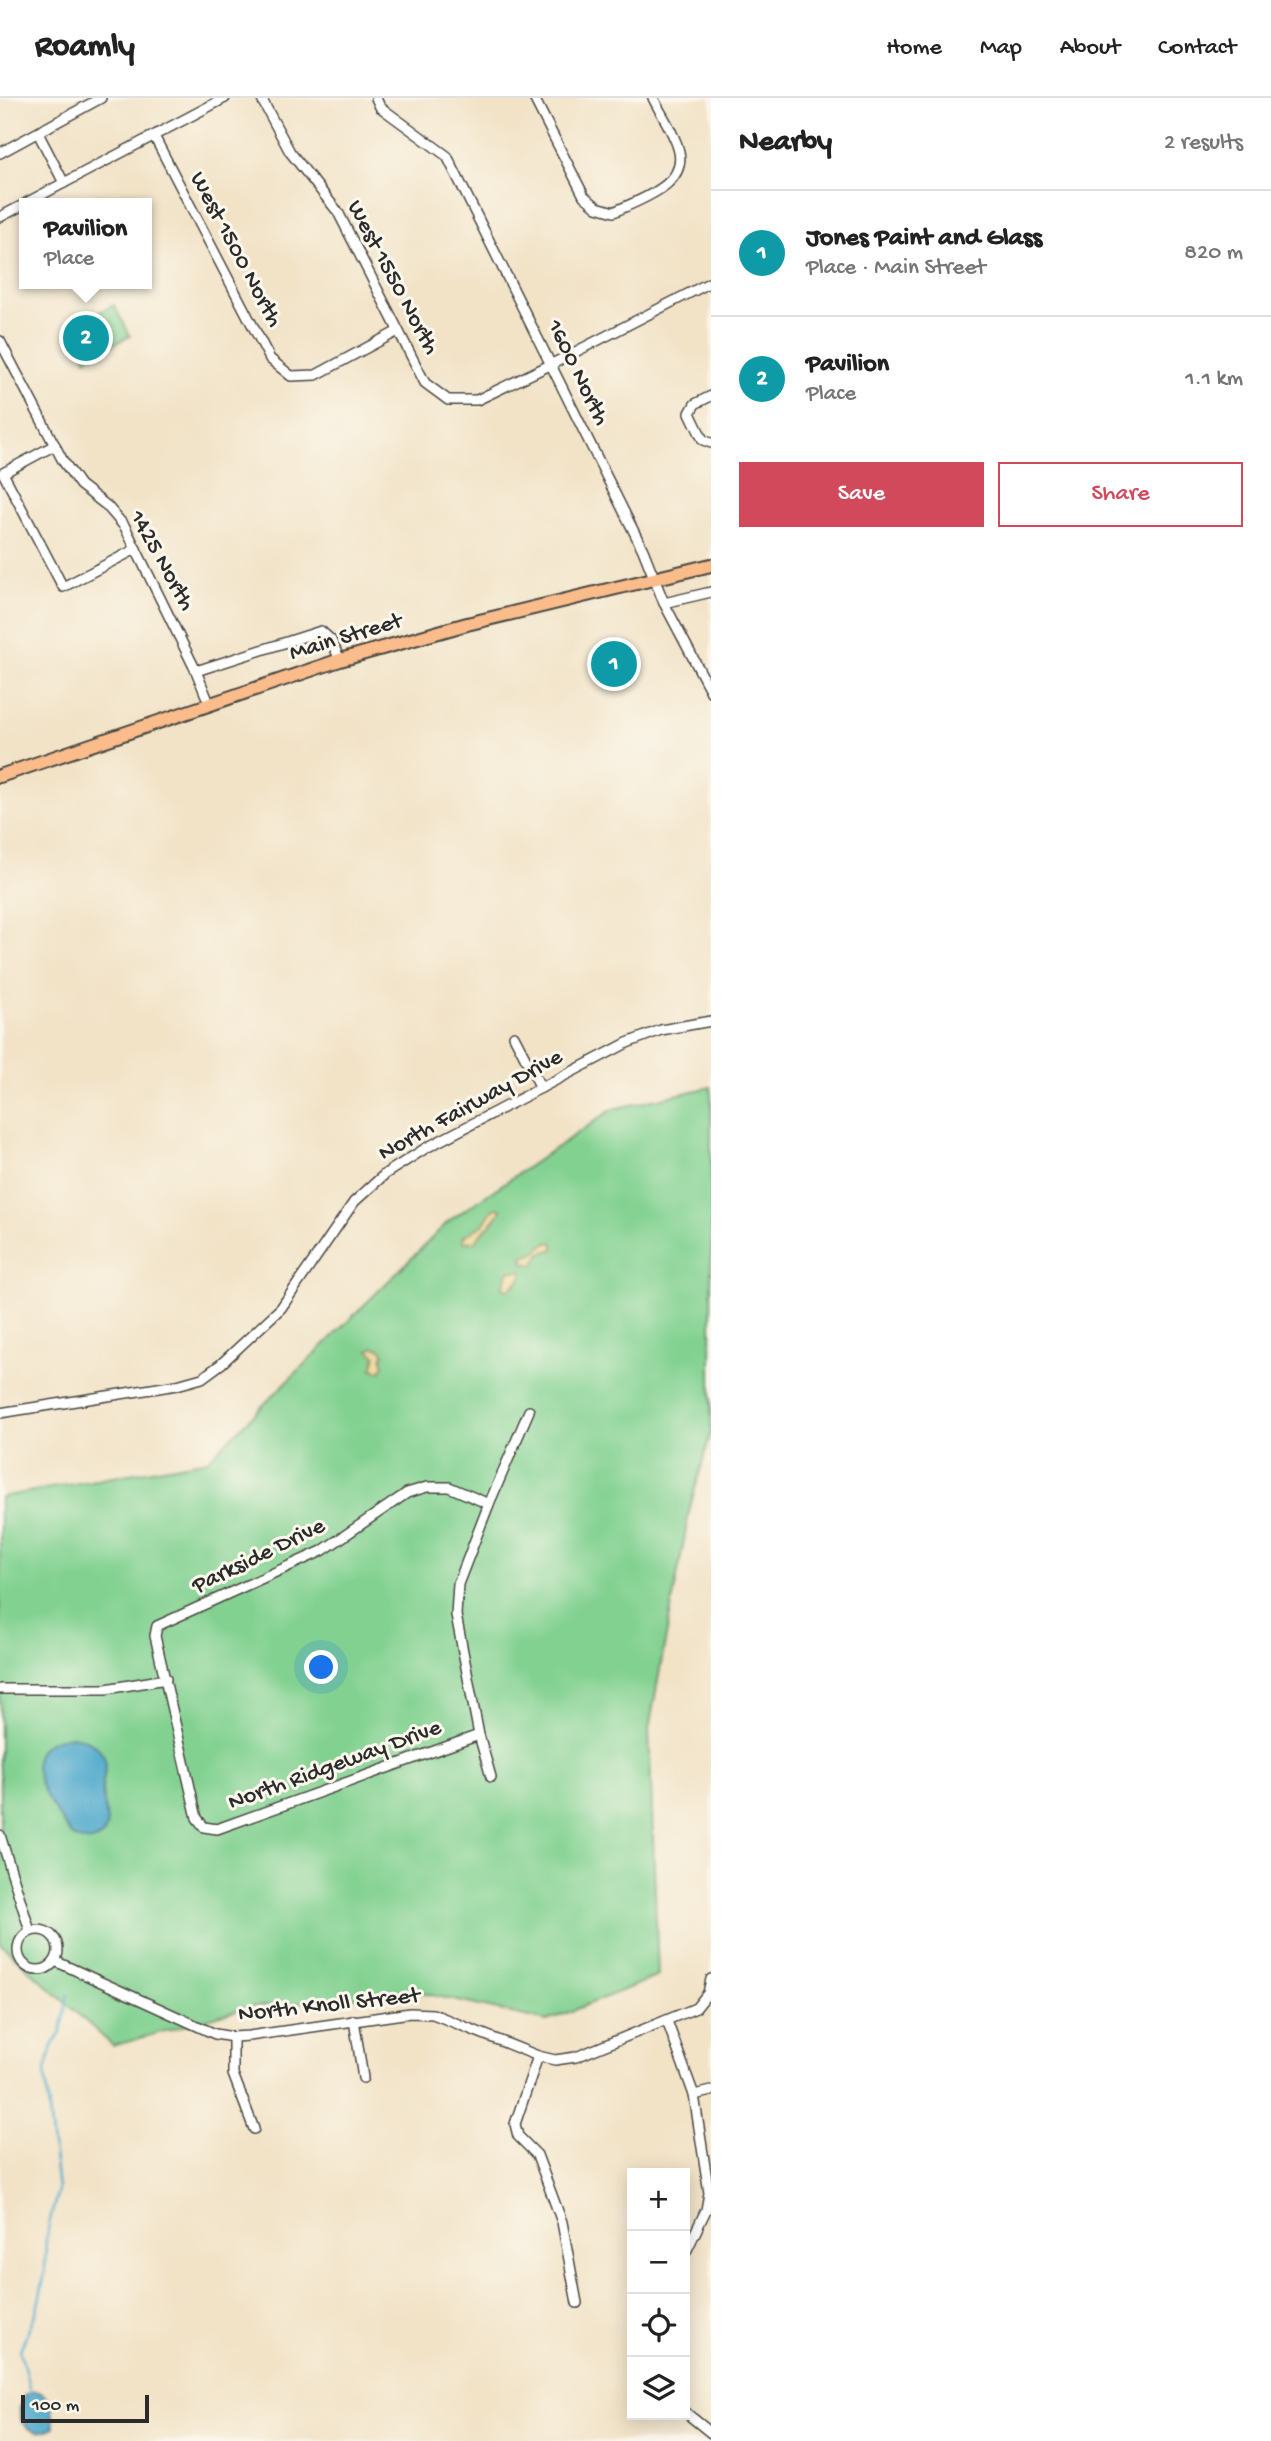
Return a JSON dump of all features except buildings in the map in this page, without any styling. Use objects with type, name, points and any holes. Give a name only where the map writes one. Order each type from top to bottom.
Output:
[{"type":"main road","name":"Main Street","points":[[0,776],[340,660],[467,624],[711,565]]},
{"type":"street","points":[[0,153],[101,98]]},
{"type":"street","points":[[37,198],[154,136],[206,102],[225,98]]},
{"type":"street","name":"West 1550 North","points":[[261,98],[290,152],[338,212],[425,383],[448,400],[477,400],[552,364]]},
{"type":"street","name":"1600 North","points":[[376,98],[380,107],[447,156],[552,364],[664,603],[711,692]]},
{"type":"street","points":[[534,98],[584,196],[597,208],[614,212],[672,182],[678,168],[679,149],[653,98]]},
{"type":"street","points":[[38,132],[64,183]]},
{"type":"street","name":"West 1500 North","points":[[154,136],[270,359],[291,376],[316,375],[398,331]]},
{"type":"street","points":[[0,217],[19,208]]},
{"type":"street","points":[[552,364],[711,282]]},
{"type":"street","name":"1425 North","points":[[0,341],[55,445],[80,485],[107,506],[125,527],[209,703]]},
{"type":"street","points":[[711,396],[695,404],[690,413],[703,440],[711,443]]},
{"type":"street","points":[[55,445],[3,473],[63,587],[136,549]]},
{"type":"street","points":[[664,603],[711,592]]},
{"type":"street","points":[[196,671],[321,631],[331,640],[340,660]]},
{"type":"street","name":"North Fairway Drive","points":[[0,1413],[177,1385],[202,1378],[221,1364],[281,1308],[354,1202],[385,1174],[426,1148],[627,1043],[661,1030],[711,1021]]},
{"type":"street","points":[[514,1036],[541,1088]]},
{"type":"street","points":[[491,1777],[479,1735],[456,1615],[458,1584],[529,1410]]},
{"type":"street","name":"Parkside Drive","points":[[166,1679],[155,1636],[157,1626],[322,1551],[407,1493],[427,1487],[449,1487],[489,1504]]},
{"type":"street","points":[[0,1689],[106,1689],[166,1679]]},
{"type":"street","name":"North Ridgeway Drive","points":[[166,1679],[198,1818],[204,1827],[216,1829],[479,1735]]},
{"type":"street","points":[[0,1835],[30,1931]]},
{"type":"street","points":[[30,1931],[47,1932],[53,1937],[58,1953],[55,1961],[44,1970],[30,1969],[23,1965],[17,1951],[23,1936],[30,1931]]},
{"type":"street","name":"North Knoll Street","points":[[55,1961],[215,2034],[233,2037],[410,2013],[433,2014],[538,2056],[555,2060],[576,2057],[696,2008],[708,1993],[711,1979]]},
{"type":"street","points":[[354,2020],[363,2078]]},
{"type":"street","points":[[667,2021],[694,2095],[709,2193],[706,2210],[690,2244]]},
{"type":"street","points":[[233,2037],[233,2074],[254,2129]]},
{"type":"street","points":[[538,2056],[516,2124],[518,2136],[537,2155],[562,2222],[578,2303]]},
{"type":"street","points":[[694,2095],[711,2091]]},
{"type":"street","points":[[690,2416],[711,2433]]},
{"type":"green space","points":[[114,305],[130,336],[86,359],[70,327]]},
{"type":"green space","points":[[711,1087],[711,1432],[690,1507],[649,1729],[658,1976],[547,2021],[418,1992],[249,2007],[113,2046],[0,1943],[0,1497],[208,1460],[450,1220],[613,1109]]},
{"type":"sand","points":[[492,1210],[501,1210],[499,1215],[476,1241],[463,1242],[464,1236],[483,1225]]},
{"type":"sand","points":[[550,1242],[554,1243],[554,1249],[541,1253],[534,1265],[524,1263],[523,1257]]},
{"type":"sand","points":[[509,1271],[522,1271],[522,1274],[518,1282],[507,1290],[503,1287]]},
{"type":"sand","points":[[373,1347],[382,1349],[384,1353],[384,1366],[380,1371],[372,1369],[376,1356],[369,1350]]},
{"type":"water","points":[[73,1736],[98,1748],[105,1758],[102,1788],[107,1826],[100,1838],[92,1841],[71,1835],[38,1776],[36,1762],[40,1750],[52,1741]]},
{"type":"water","points":[[34,2391],[45,2395],[52,2409],[54,2427],[45,2431],[30,2430],[21,2420],[21,2404],[25,2395]]},
{"type":"waterway","points":[[31,2396],[20,2350],[37,2310],[45,2272],[46,2236],[58,2190],[45,2075],[52,2046],[61,2033],[68,1995]]},
{"type":"place","name":"Pavilion","points":[[86,338]]},
{"type":"place","name":"Jones Paint and Glass","points":[[614,664]]}]
